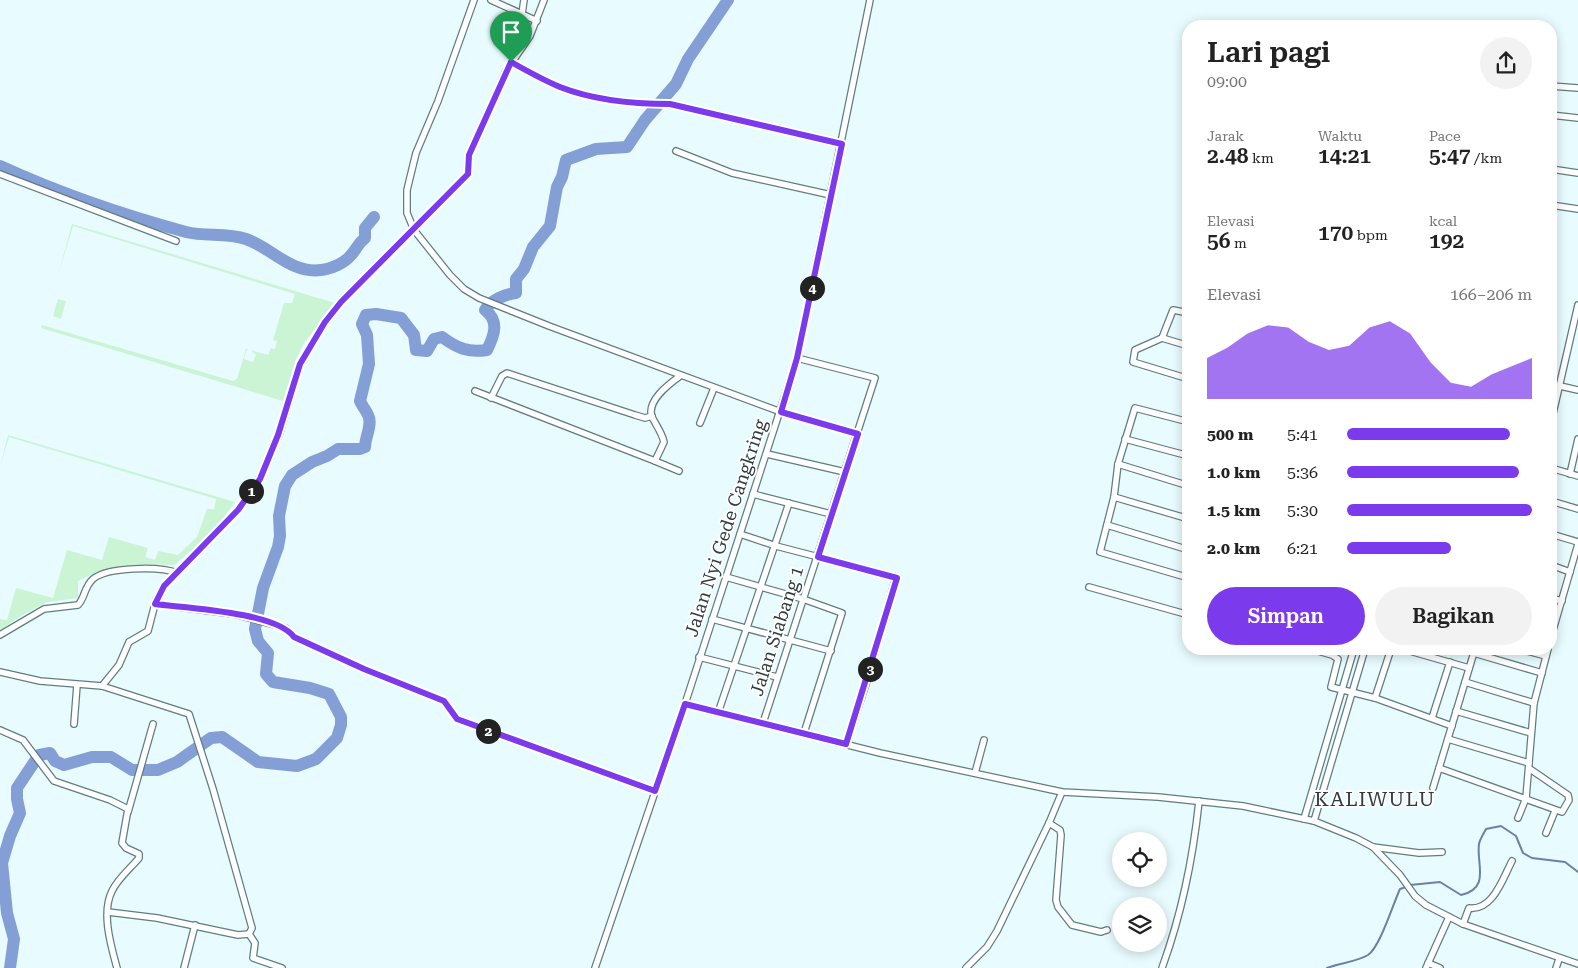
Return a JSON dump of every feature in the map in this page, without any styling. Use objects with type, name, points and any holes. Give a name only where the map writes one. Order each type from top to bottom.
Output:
[{"type":"street","points":[[474,0],[408,182],[406,204],[414,230],[464,289],[502,307],[680,376],[781,412],[858,434]]},
{"type":"street","points":[[491,0],[537,21]]},
{"type":"street","points":[[522,14],[524,0]]},
{"type":"street","points":[[102,686],[119,665],[129,642],[148,631],[155,604],[162,590],[238,510],[260,479],[278,435],[300,364],[325,322],[341,302],[468,174],[469,155],[511,62],[518,57],[537,21],[544,0]]},
{"type":"street","name":"Jalan Nyi Gede Cangkring","points":[[595,968],[685,704],[797,358],[832,196],[870,0]]},
{"type":"street","points":[[511,62],[553,84],[576,92],[647,104],[670,104],[842,144]]},
{"type":"street","points":[[1557,86],[1578,88]]},
{"type":"street","points":[[1557,116],[1578,118]]},
{"type":"street","points":[[676,151],[725,171],[832,196]]},
{"type":"street","points":[[1557,171],[1578,173]]},
{"type":"street","points":[[0,174],[176,241]]},
{"type":"street","points":[[1557,206],[1578,209]]},
{"type":"street","points":[[1557,398],[1577,317],[1578,305]]},
{"type":"street","points":[[1162,338],[1173,310],[1182,312]]},
{"type":"street","points":[[1182,344],[1162,338],[1135,350],[1133,363],[1182,378]]},
{"type":"street","name":"Jalan Siabang 1","points":[[763,723],[789,638],[818,557],[875,378],[797,358]]},
{"type":"street","points":[[491,398],[502,376],[507,374],[645,418],[652,416]]},
{"type":"street","points":[[655,461],[664,442],[652,416],[654,402],[680,376]]},
{"type":"street","points":[[1560,386],[1578,390]]},
{"type":"street","points":[[700,422],[714,388]]},
{"type":"street","points":[[475,391],[679,471]]},
{"type":"street","points":[[1182,420],[1135,408],[1118,464],[1114,497],[1100,549],[1102,554],[1182,576]]},
{"type":"street","points":[[1125,439],[1182,454]]},
{"type":"street","points":[[1570,474],[1578,439]]},
{"type":"street","points":[[767,454],[846,472]]},
{"type":"street","points":[[1118,464],[1182,484]]},
{"type":"street","points":[[1557,470],[1578,476]]},
{"type":"street","points":[[753,494],[831,514]]},
{"type":"street","points":[[1114,497],[1182,517]]},
{"type":"street","points":[[718,713],[762,588],[789,503]]},
{"type":"street","points":[[1557,503],[1578,509]]},
{"type":"street","points":[[1106,525],[1182,548]]},
{"type":"street","points":[[740,534],[776,546],[897,578],[846,744]]},
{"type":"street","points":[[1557,536],[1578,543],[1557,616]]},
{"type":"street","points":[[1557,567],[1570,572]]},
{"type":"street","points":[[0,635],[44,609],[78,606],[85,588],[100,575],[138,569],[164,570],[177,573]]},
{"type":"street","points":[[726,577],[803,599],[842,613],[804,733]]},
{"type":"street","points":[[1089,587],[1182,613]]},
{"type":"street","points":[[1557,600],[1562,602]]},
{"type":"street","points":[[155,604],[254,618],[286,628],[294,637],[364,669],[444,701],[457,719],[466,723],[655,791]]},
{"type":"street","points":[[712,619],[789,638],[831,651]]},
{"type":"street","points":[[1332,655],[1338,659],[1331,687],[1375,698],[1452,726]]},
{"type":"street","points":[[1304,819],[1352,655]]},
{"type":"street","points":[[1314,821],[1364,655]]},
{"type":"street","points":[[1375,698],[1389,655]]},
{"type":"street","points":[[1425,655],[1469,668]]},
{"type":"street","points":[[1433,788],[1474,655]]},
{"type":"street","points":[[1487,655],[1542,673]]},
{"type":"street","points":[[1518,818],[1526,798],[1534,703],[1546,656],[1542,655]]},
{"type":"street","points":[[699,657],[734,668],[777,677]]},
{"type":"street","points":[[1432,718],[1450,662]]},
{"type":"street","points":[[0,672],[40,681],[102,686],[188,713],[201,750],[252,928],[249,934]]},
{"type":"street","points":[[1465,682],[1534,703]]},
{"type":"street","points":[[74,724],[77,685]]},
{"type":"street","points":[[685,704],[846,744],[975,773],[1010,778],[1062,792],[1199,801],[1243,806],[1314,821],[1373,847],[1400,875],[1415,896],[1426,905],[1463,924],[1578,964]]},
{"type":"street","points":[[1456,711],[1531,733]]},
{"type":"street","points":[[116,968],[108,912],[112,891],[135,862],[139,860],[139,854],[126,848],[122,843],[128,812],[153,724]]},
{"type":"street","points":[[0,730],[23,740],[54,781],[124,806],[128,812]]},
{"type":"street","points":[[1439,768],[1526,798],[1555,811],[1564,811],[1570,798],[1529,766],[1448,739]]},
{"type":"street","points":[[975,773],[984,740]]},
{"type":"street","points":[[966,968],[986,947],[996,931],[1049,823],[1062,792]]},
{"type":"street","points":[[1162,968],[1188,883],[1199,801]]},
{"type":"street","points":[[1546,834],[1555,811]]},
{"type":"street","points":[[1049,823],[1060,830],[1061,835],[1056,900],[1058,907],[1072,925],[1101,932],[1107,930]]},
{"type":"street","points":[[1373,847],[1419,853],[1442,852]]},
{"type":"street","points":[[1463,924],[1469,908],[1485,905],[1494,894],[1512,861]]},
{"type":"street","points":[[108,912],[195,925],[238,935],[249,934]]},
{"type":"street","points":[[1440,968],[1427,965],[1449,917]]},
{"type":"street","points":[[184,968],[195,925]]},
{"type":"street","points":[[249,934],[255,943],[253,958],[282,968]]},
{"type":"street","points":[[1556,968],[1559,958]]},
{"type":"green space","points":[[72,224],[335,303],[304,343],[296,359],[283,401],[41,328],[42,325],[233,381],[237,379],[246,349],[248,349],[244,359],[253,362],[256,355],[251,350],[268,355],[271,348],[275,349],[277,341],[273,340],[284,303],[292,303],[295,294],[73,226],[58,275]]},
{"type":"green space","points":[[58,299],[66,301],[61,319],[53,316]]},
{"type":"green space","points":[[8,435],[235,502],[213,532],[174,565],[136,564],[113,568],[91,575],[78,581],[78,598],[47,602],[19,617],[0,631],[0,619],[7,620],[16,588],[53,598],[67,550],[102,560],[109,537],[148,548],[145,557],[155,560],[158,551],[178,555],[197,537],[207,509],[214,509],[216,499],[9,437],[0,467]]},
{"type":"waterway","points":[[10,968],[14,939],[7,913],[2,863],[10,836],[20,813],[17,788],[39,755],[50,753],[55,761],[64,765],[92,757],[111,757],[132,770],[158,770],[177,762],[211,738],[222,737],[258,762],[297,766],[316,759],[337,738],[341,717],[329,694],[310,688],[273,682],[266,674],[268,653],[258,641],[255,629],[263,588],[278,547],[280,536],[279,516],[285,486],[292,475],[338,449],[360,449],[365,447],[369,419],[360,401],[369,364],[367,335],[362,324],[366,315],[376,314],[401,318],[414,335],[416,350],[427,351],[434,339],[442,337],[463,349],[474,351],[487,350],[492,339],[494,324],[490,314],[485,310],[499,298],[516,293],[516,279],[524,269],[533,247],[550,226],[557,187],[562,177],[566,160],[596,149],[627,147],[645,120],[676,84],[688,59],[728,0]]},
{"type":"waterway","points":[[0,166],[68,194],[162,225],[186,232],[246,239],[291,264],[310,270],[321,270],[342,263],[365,238],[365,228],[374,217]]},
{"type":"waterway","points":[[1410,885],[1440,882],[1461,895],[1470,892],[1479,881],[1479,844],[1481,838],[1486,829],[1501,826],[1516,836],[1523,853],[1532,858],[1565,862],[1578,872]]},
{"type":"waterway","points":[[1327,968],[1358,959],[1368,955],[1373,950],[1382,935],[1400,889],[1406,887]]},
{"type":"district","name":"KALIWULU","points":[[1375,799]]},
{"type":"route","points":[[511,62],[560,87],[596,97],[647,104],[670,104],[842,144],[797,358],[781,412],[858,434],[818,557],[897,578],[846,744],[685,704],[655,791],[466,723],[457,719],[444,701],[364,669],[294,637],[289,630],[281,626],[234,614],[155,604],[164,586],[238,510],[260,479],[278,435],[300,364],[325,322],[341,302],[468,174],[466,163],[469,155],[511,62]]}]
